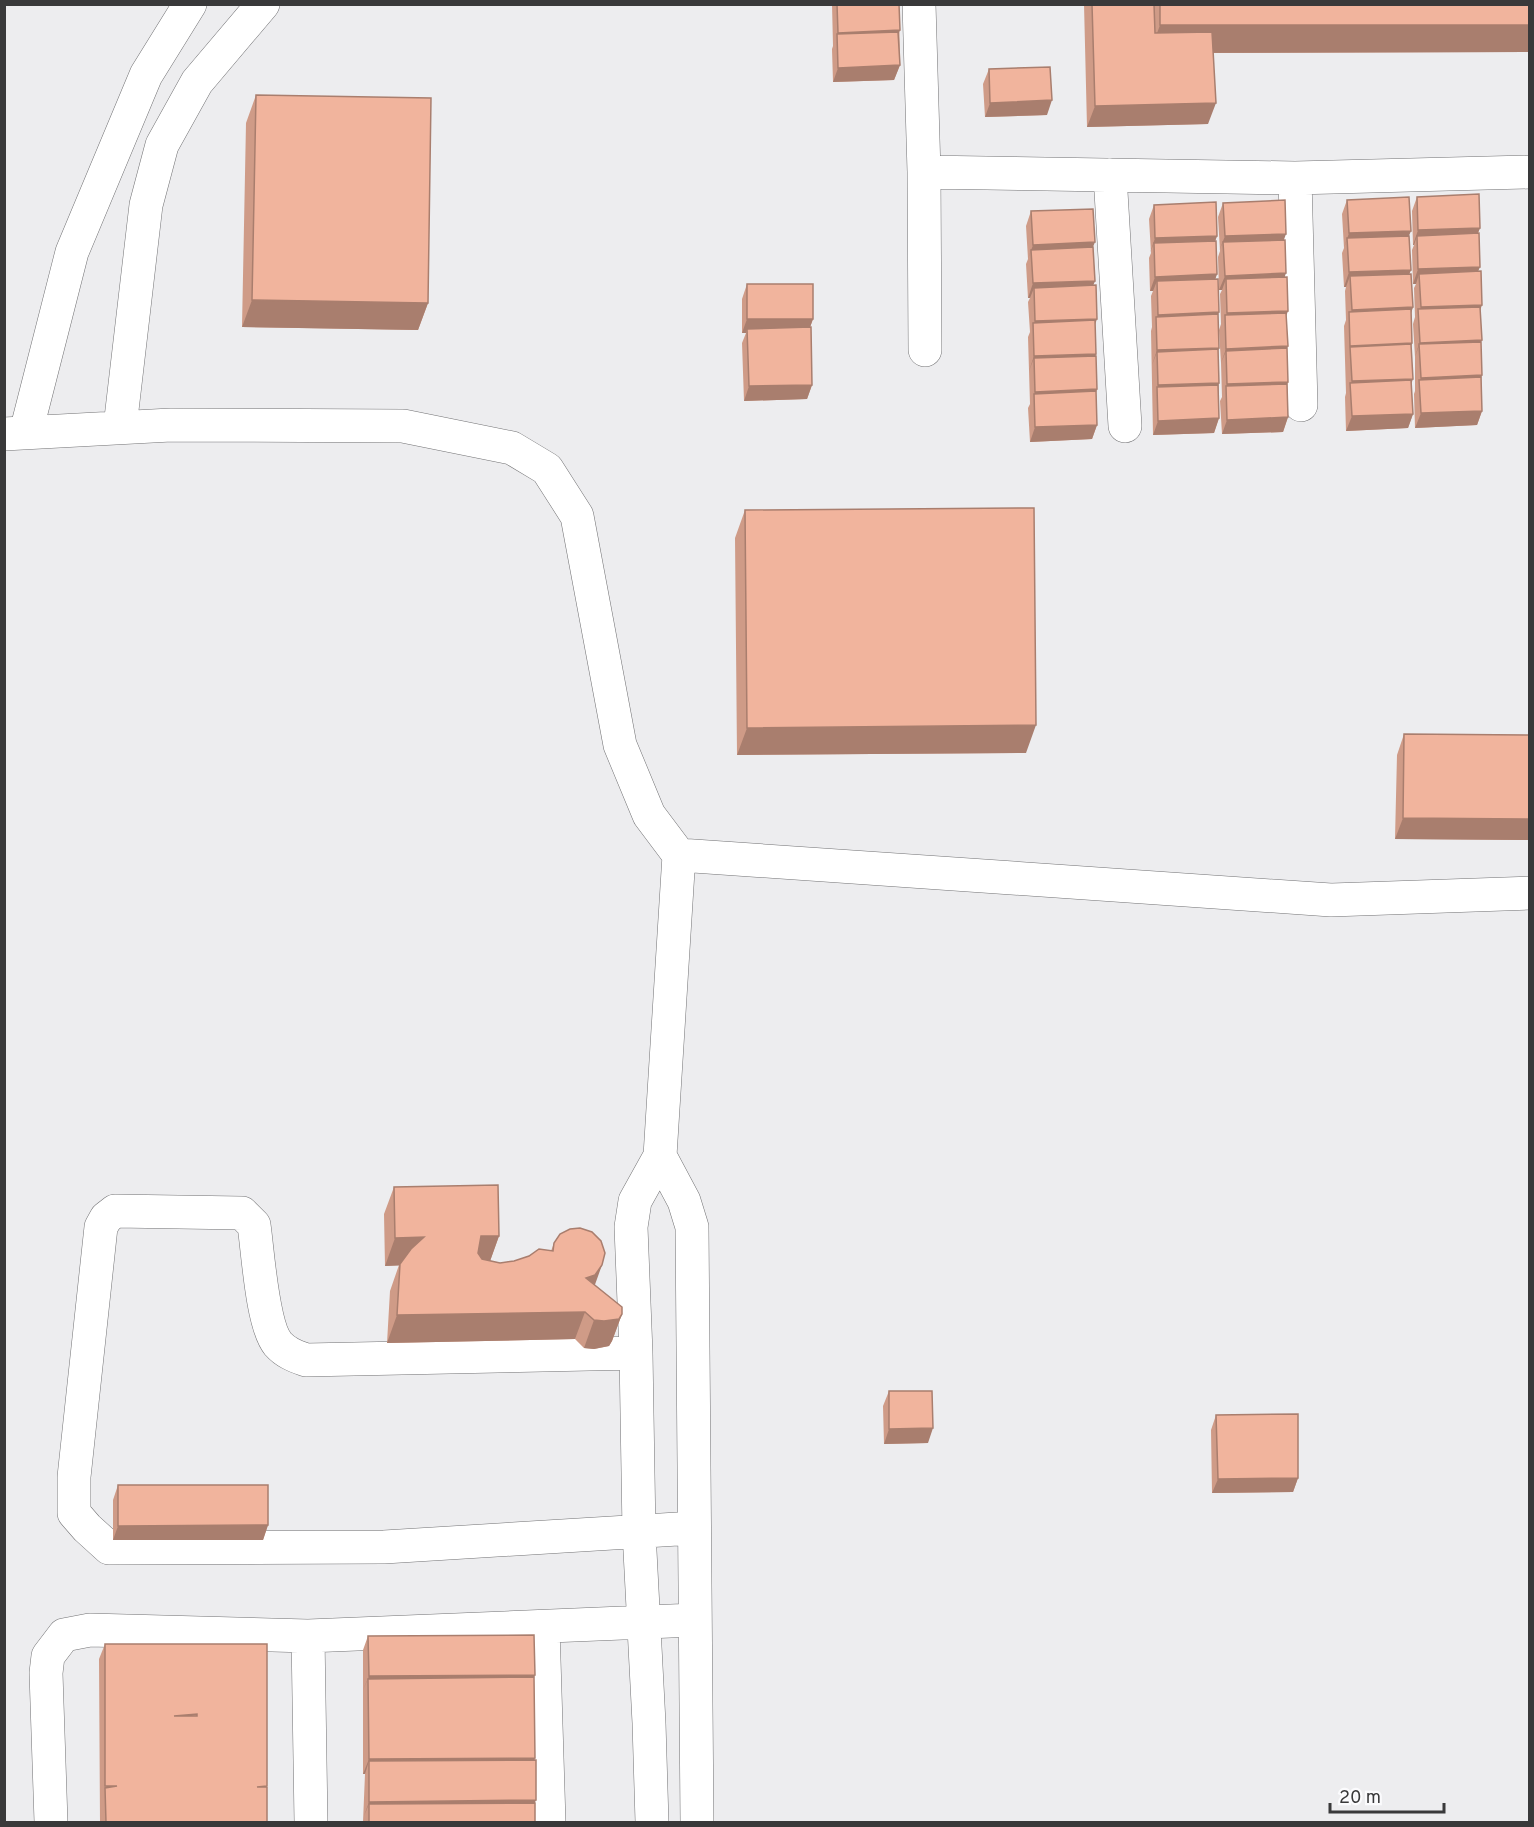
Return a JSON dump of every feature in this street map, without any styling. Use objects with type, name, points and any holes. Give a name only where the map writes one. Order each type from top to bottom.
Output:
[{"type":"street","points":[[190,4],[146,75],[72,252],[15,433],[171,425],[403,426],[512,448],[547,469],[576,516],[620,745],[649,815],[679,855],[660,1156],[635,1201],[631,1227],[639,1532],[652,1822]]},
{"type":"street","points":[[120,427],[146,205],[162,146],[197,82],[262,4]]},
{"type":"street","points":[[919,4],[924,172],[925,350]]},
{"type":"street","points":[[924,172],[1295,178],[1530,172]]},
{"type":"street","points":[[1110,175],[1125,426]]},
{"type":"street","points":[[1295,178],[1301,405]]},
{"type":"street","points":[[679,855],[1331,900],[1530,893]]},
{"type":"street","points":[[660,1156],[684,1201],[692,1227],[697,1822]]},
{"type":"street","points":[[636,1353],[306,1360],[289,1354],[283,1349],[268,1326],[254,1224],[242,1213],[115,1211],[101,1227],[74,1477],[74,1513],[109,1548],[384,1546],[694,1528]]},
{"type":"street","points":[[51,1822],[46,1673],[48,1656],[64,1635],[90,1630],[308,1636],[543,1627],[644,1620],[695,1620]]},
{"type":"street","points":[[543,1627],[549,1822]]},
{"type":"street","points":[[308,1636],[310,1822]]},
{"type":"building","points":[[837,4],[899,4],[900,30],[838,33]]},
{"type":"building","points":[[1092,4],[1154,4],[1155,33],[1212,32],[1216,103],[1095,106]]},
{"type":"building","points":[[1160,4],[1530,4],[1530,25],[1160,25]]},
{"type":"building","points":[[898,32],[900,65],[838,68],[837,34]]},
{"type":"building","points":[[1050,67],[1052,100],[990,103],[989,69]]},
{"type":"building","points":[[256,95],[431,98],[428,303],[252,300]]},
{"type":"building","points":[[1479,194],[1480,228],[1418,230],[1417,197]]},
{"type":"building","points":[[1409,197],[1411,231],[1349,233],[1347,200]]},
{"type":"building","points":[[1285,200],[1286,234],[1225,236],[1223,203]]},
{"type":"building","points":[[1216,202],[1217,236],[1155,238],[1154,205]]},
{"type":"building","points":[[1093,209],[1095,242],[1033,245],[1031,211]]},
{"type":"building","points":[[1479,233],[1480,267],[1418,269],[1417,236]]},
{"type":"building","points":[[1409,236],[1411,270],[1349,272],[1347,238]]},
{"type":"building","points":[[1285,240],[1286,273],[1225,276],[1223,242]]},
{"type":"building","points":[[1216,241],[1217,274],[1155,277],[1154,243]]},
{"type":"building","points":[[1093,247],[1095,281],[1033,283],[1031,250]]},
{"type":"building","points":[[1481,271],[1482,305],[1421,307],[1419,274]]},
{"type":"building","points":[[1411,274],[1413,307],[1352,310],[1350,276]]},
{"type":"building","points":[[1287,277],[1288,311],[1227,313],[1226,279]]},
{"type":"building","points":[[1218,279],[1219,312],[1158,315],[1157,281]]},
{"type":"building","points":[[747,284],[813,284],[813,319],[747,319]]},
{"type":"building","points":[[1096,285],[1097,319],[1035,321],[1034,288]]},
{"type":"building","points":[[1480,307],[1482,340],[1420,343],[1418,309]]},
{"type":"building","points":[[1411,309],[1412,343],[1350,346],[1349,312]]},
{"type":"building","points":[[1286,313],[1288,346],[1226,349],[1225,315]]},
{"type":"building","points":[[1218,314],[1219,348],[1157,350],[1156,317]]},
{"type":"building","points":[[1095,320],[1096,354],[1034,356],[1033,323]]},
{"type":"building","points":[[811,327],[812,385],[749,386],[747,329]]},
{"type":"building","points":[[1481,342],[1482,375],[1421,378],[1419,344]]},
{"type":"building","points":[[1411,344],[1413,379],[1352,381],[1350,347]]},
{"type":"building","points":[[1287,348],[1288,382],[1227,384],[1226,351]]},
{"type":"building","points":[[1218,349],[1219,383],[1158,385],[1157,352]]},
{"type":"building","points":[[1096,356],[1097,389],[1035,392],[1034,358]]},
{"type":"building","points":[[1481,377],[1482,411],[1421,413],[1419,380]]},
{"type":"building","points":[[1411,380],[1413,414],[1352,416],[1350,383]]},
{"type":"building","points":[[1287,384],[1288,417],[1227,420],[1226,386]]},
{"type":"building","points":[[1218,385],[1219,418],[1158,421],[1157,387]]},
{"type":"building","points":[[1096,391],[1097,425],[1035,427],[1034,394]]},
{"type":"building","points":[[1034,508],[1036,725],[747,728],[745,510]]},
{"type":"building","points":[[1404,734],[1530,735],[1530,819],[1403,818]]},
{"type":"building","points":[[498,1185],[499,1236],[481,1236],[478,1253],[482,1259],[500,1263],[514,1261],[529,1256],[539,1249],[553,1251],[554,1243],[560,1234],[570,1229],[580,1228],[592,1232],[601,1241],[605,1253],[602,1265],[595,1275],[586,1278],[622,1307],[619,1319],[594,1320],[585,1312],[397,1315],[400,1264],[424,1237],[395,1238],[394,1187]]},
{"type":"building","points":[[889,1391],[932,1391],[933,1428],[889,1429]]},
{"type":"building","points":[[1298,1414],[1298,1478],[1218,1479],[1216,1415]]},
{"type":"building","points":[[118,1485],[268,1485],[268,1525],[118,1526]]},
{"type":"building","points":[[534,1635],[535,1675],[369,1676],[368,1636]]},
{"type":"building","points":[[105,1644],[267,1644],[267,1786],[257,1787],[267,1787],[267,1822],[106,1822],[105,1788],[117,1786],[105,1786]],"holes":[[[197,1714],[197,1716],[174,1716]]]},
{"type":"building","points":[[534,1677],[535,1758],[369,1759],[368,1679]]},
{"type":"building","points":[[536,1760],[536,1800],[369,1802],[369,1761]]},
{"type":"building","points":[[535,1803],[535,1822],[369,1822],[369,1804]]}]
